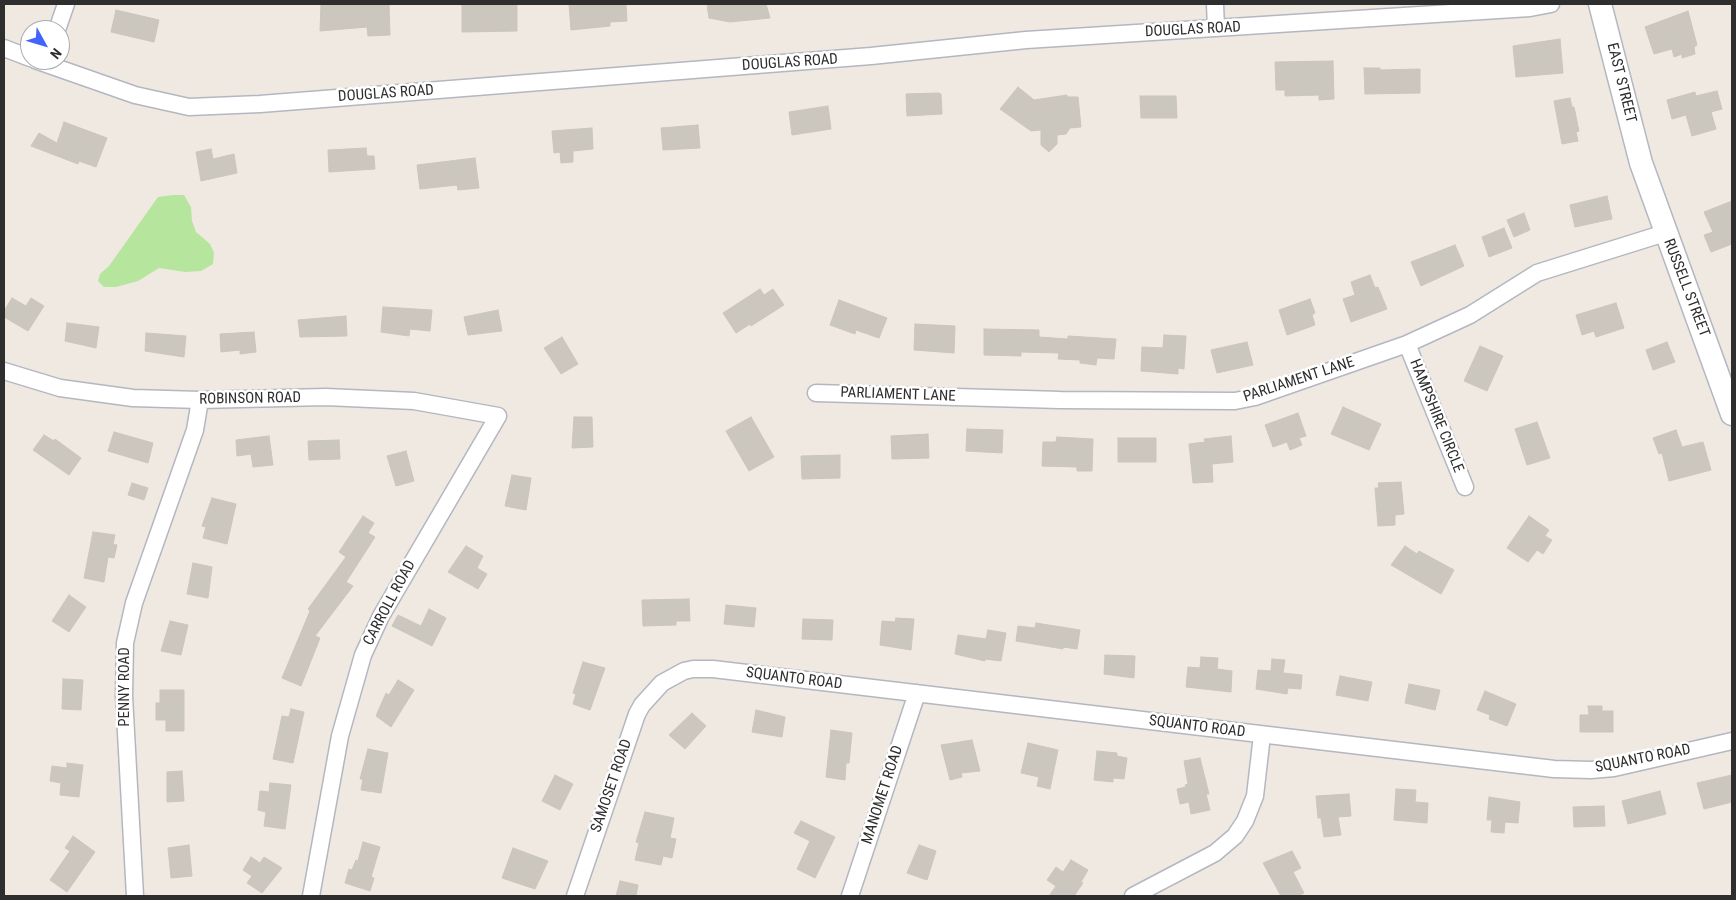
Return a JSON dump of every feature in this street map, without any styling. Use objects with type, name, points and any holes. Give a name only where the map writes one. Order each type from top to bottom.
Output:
[{"type":"street","points":[[60,20],[66,4]]},
{"type":"street","points":[[1215,4],[1216,28]]},
{"type":"street","name":"DOUGLAS ROAD","points":[[65,70],[136,95],[189,107],[260,104],[861,57],[1026,40],[1530,8],[1551,4]]},
{"type":"street","name":"EAST STREET","points":[[1600,4],[1641,163]]},
{"type":"street","name":"DOUGLAS ROAD","points":[[4,48],[20,54]]},
{"type":"street","name":"RUSSELL STREET","points":[[1641,163],[1665,233],[1725,370],[1732,414]]},
{"type":"street","name":"PARLIAMENT LANE","points":[[816,393],[1070,400],[1236,401],[1263,394],[1407,344],[1470,315],[1537,273],[1665,233]]},
{"type":"street","name":"HAMPSHIRE CIRCLE","points":[[1407,344],[1465,487]]},
{"type":"street","name":"ROBINSON ROAD","points":[[4,370],[78,392],[134,398],[200,400],[326,397],[414,400],[498,416]]},
{"type":"street","name":"PENNY ROAD","points":[[135,896],[124,688],[125,644],[134,603],[195,430],[200,400]]},
{"type":"street","name":"CARROLL ROAD","points":[[311,896],[340,736],[363,655],[380,616],[498,416]]},
{"type":"street","name":"SQUANTO ROAD","points":[[662,683],[684,671],[712,669],[1473,760],[1584,770],[1614,768],[1732,741]]},
{"type":"street","name":"SAMOSET ROAD","points":[[574,896],[637,714],[642,705],[662,683]]},
{"type":"street","name":"MANOMET ROAD","points":[[850,896],[917,693]]},
{"type":"street","points":[[1132,896],[1209,856],[1235,836],[1245,821],[1252,804],[1262,735]]},
{"type":"green space","points":[[184,195],[191,207],[192,221],[196,232],[210,244],[214,253],[213,264],[201,271],[185,272],[159,268],[138,281],[116,287],[104,287],[98,281],[100,274],[109,266],[158,197]]},
{"type":"building","points":[[321,4],[389,4],[390,35],[368,36],[367,27],[320,31]]},
{"type":"building","points":[[462,4],[517,4],[517,31],[462,32]]},
{"type":"building","points":[[569,4],[626,4],[627,21],[610,22],[610,26],[571,30]]},
{"type":"building","points":[[707,4],[766,4],[770,18],[730,22],[709,18]]},
{"type":"building","points":[[116,10],[159,20],[154,42],[111,32]]},
{"type":"building","points":[[1688,11],[1697,45],[1694,47],[1695,54],[1682,58],[1682,54],[1674,57],[1672,49],[1654,54],[1645,27]]},
{"type":"building","points":[[1560,39],[1563,73],[1516,77],[1513,46]]},
{"type":"building","points":[[1333,61],[1334,99],[1319,100],[1319,95],[1285,96],[1285,90],[1276,90],[1275,62]]},
{"type":"building","points":[[1364,68],[1380,68],[1380,70],[1420,69],[1420,93],[1365,94]]},
{"type":"building","points":[[1018,87],[1034,100],[1067,95],[1067,97],[1078,97],[1081,127],[1070,128],[1066,134],[1057,135],[1057,144],[1049,152],[1041,145],[1041,130],[1031,131],[1000,109]]},
{"type":"building","points":[[1717,91],[1722,109],[1711,112],[1716,129],[1692,136],[1686,115],[1672,119],[1667,100],[1695,92],[1696,96]]},
{"type":"building","points":[[906,94],[941,94],[942,114],[907,116]]},
{"type":"building","points":[[1140,96],[1176,96],[1177,118],[1141,118]]},
{"type":"building","points":[[1570,98],[1579,131],[1576,132],[1578,141],[1562,144],[1554,101]]},
{"type":"building","points":[[828,106],[831,129],[792,135],[789,112]]},
{"type":"building","points":[[64,122],[107,138],[96,167],[79,161],[78,164],[31,146],[39,133],[57,143]]},
{"type":"building","points":[[698,125],[700,148],[663,150],[661,128]]},
{"type":"building","points":[[592,128],[593,149],[573,151],[573,162],[561,163],[560,152],[554,153],[552,131]]},
{"type":"building","points":[[366,148],[367,156],[374,156],[375,169],[329,172],[328,150]]},
{"type":"building","points":[[211,149],[213,159],[234,154],[237,173],[201,181],[196,152]]},
{"type":"building","points":[[475,158],[479,188],[458,190],[457,185],[420,189],[417,165]]},
{"type":"building","points":[[1607,196],[1612,219],[1575,227],[1570,205]]},
{"type":"building","points":[[1732,201],[1732,244],[1711,252],[1704,235],[1713,232],[1704,212]]},
{"type":"building","points":[[1524,213],[1530,230],[1514,237],[1507,220]]},
{"type":"building","points":[[1504,228],[1512,248],[1489,257],[1482,237]]},
{"type":"building","points":[[1455,245],[1464,266],[1421,286],[1411,262]]},
{"type":"building","points":[[1370,275],[1375,288],[1378,287],[1387,309],[1351,322],[1343,299],[1355,295],[1351,282]]},
{"type":"building","points":[[760,289],[764,295],[773,289],[784,305],[751,326],[750,324],[736,333],[723,313]]},
{"type":"building","points":[[12,298],[26,306],[31,298],[44,306],[28,331],[4,317],[4,311]]},
{"type":"building","points":[[1310,299],[1315,313],[1312,315],[1315,325],[1287,335],[1279,310]]},
{"type":"building","points":[[839,300],[887,318],[879,338],[856,330],[855,334],[830,325]]},
{"type":"building","points":[[1616,303],[1624,328],[1596,337],[1594,331],[1582,335],[1576,315]]},
{"type":"building","points":[[383,307],[432,310],[430,331],[410,329],[409,336],[381,332]]},
{"type":"building","points":[[498,310],[502,331],[468,335],[464,317]]},
{"type":"building","points":[[346,316],[347,336],[300,337],[298,320]]},
{"type":"building","points":[[67,323],[99,327],[96,348],[65,341]]},
{"type":"building","points":[[915,324],[955,326],[954,353],[914,350]]},
{"type":"building","points":[[984,329],[1039,330],[1039,337],[1068,339],[1068,336],[1116,339],[1114,359],[1097,358],[1096,365],[1080,363],[1080,360],[1058,359],[1059,353],[1021,352],[1021,356],[984,355]]},
{"type":"building","points":[[254,332],[256,352],[240,354],[240,350],[221,352],[220,334]]},
{"type":"building","points":[[146,333],[186,336],[184,357],[145,351]]},
{"type":"building","points":[[1164,335],[1186,336],[1184,369],[1178,368],[1178,374],[1141,371],[1142,347],[1163,348]]},
{"type":"building","points":[[562,337],[578,364],[561,374],[544,348]]},
{"type":"building","points":[[1247,342],[1253,365],[1217,373],[1211,350]]},
{"type":"building","points":[[1667,342],[1675,362],[1653,370],[1646,350]]},
{"type":"building","points":[[1480,346],[1503,356],[1487,391],[1464,381]]},
{"type":"building","points":[[1343,407],[1381,424],[1369,450],[1331,434]]},
{"type":"building","points":[[1298,413],[1306,436],[1299,438],[1302,445],[1290,450],[1287,442],[1273,447],[1265,425]]},
{"type":"building","points":[[574,417],[592,417],[593,447],[572,448]]},
{"type":"building","points":[[751,417],[774,457],[749,471],[726,431]]},
{"type":"building","points":[[1537,422],[1550,458],[1527,465],[1515,429]]},
{"type":"building","points":[[967,429],[1003,430],[1002,453],[966,451]]},
{"type":"building","points":[[1676,430],[1682,447],[1703,442],[1711,470],[1669,481],[1662,453],[1659,454],[1653,438]]},
{"type":"building","points":[[114,432],[153,443],[148,463],[108,451]]},
{"type":"building","points":[[928,434],[929,458],[892,459],[891,436]]},
{"type":"building","points":[[44,435],[54,441],[55,439],[81,458],[69,475],[33,450]]},
{"type":"building","points":[[269,436],[273,465],[253,467],[251,454],[237,456],[236,440]]},
{"type":"building","points":[[1231,436],[1233,462],[1212,464],[1213,482],[1193,483],[1189,444],[1205,442],[1204,439]]},
{"type":"building","points":[[1057,437],[1093,439],[1092,471],[1077,471],[1077,467],[1042,466],[1043,442],[1056,442]]},
{"type":"building","points":[[1118,438],[1156,438],[1156,462],[1118,462]]},
{"type":"building","points":[[339,440],[340,459],[309,460],[308,441]]},
{"type":"building","points":[[406,451],[414,481],[396,486],[387,456]]},
{"type":"building","points":[[840,455],[840,478],[802,479],[801,456]]},
{"type":"building","points":[[512,475],[531,478],[526,510],[505,506]]},
{"type":"building","points":[[1401,482],[1404,514],[1395,515],[1395,525],[1378,526],[1375,488],[1379,488],[1378,483]]},
{"type":"building","points":[[132,483],[148,488],[144,500],[128,495]]},
{"type":"building","points":[[212,498],[236,504],[227,544],[203,538],[206,527],[202,526]]},
{"type":"building","points":[[363,516],[374,523],[368,533],[375,537],[346,582],[353,586],[315,636],[320,638],[301,686],[282,678],[310,611],[308,609],[346,557],[339,552]]},
{"type":"building","points":[[1529,516],[1549,530],[1545,536],[1552,540],[1543,554],[1537,550],[1528,562],[1507,548]]},
{"type":"building","points":[[93,532],[115,535],[113,544],[117,545],[114,558],[108,557],[104,582],[84,578]]},
{"type":"building","points":[[466,546],[483,556],[477,568],[487,574],[478,589],[448,572]]},
{"type":"building","points":[[1405,546],[1417,554],[1419,551],[1454,570],[1441,594],[1391,565]]},
{"type":"building","points":[[193,563],[212,567],[208,598],[187,594]]},
{"type":"building","points":[[69,595],[86,607],[69,632],[52,621]]},
{"type":"building","points":[[689,599],[690,621],[676,621],[676,625],[643,626],[642,600]]},
{"type":"building","points":[[726,605],[756,608],[754,627],[724,624]]},
{"type":"building","points":[[429,609],[446,618],[432,646],[392,626],[398,615],[421,626]]},
{"type":"building","points":[[896,618],[914,619],[911,650],[880,645],[882,621],[895,622]]},
{"type":"building","points":[[803,619],[833,620],[832,640],[802,639]]},
{"type":"building","points":[[170,621],[188,625],[181,655],[161,651]]},
{"type":"building","points":[[1036,623],[1080,630],[1077,649],[1063,647],[1063,649],[1016,641],[1018,626],[1035,628]]},
{"type":"building","points":[[988,630],[1006,633],[1001,661],[985,659],[985,661],[955,654],[958,635],[986,639]]},
{"type":"building","points":[[1105,655],[1135,656],[1134,678],[1104,674]]},
{"type":"building","points":[[1201,657],[1218,658],[1217,669],[1232,671],[1231,692],[1186,687],[1188,667],[1200,668]]},
{"type":"building","points":[[1272,659],[1285,660],[1283,673],[1302,675],[1301,689],[1288,688],[1287,694],[1256,689],[1258,670],[1271,671]]},
{"type":"building","points":[[583,662],[605,668],[590,710],[573,704],[576,694],[573,693]]},
{"type":"building","points":[[1340,676],[1372,682],[1368,701],[1336,695]]},
{"type":"building","points":[[63,679],[83,680],[81,710],[62,709]]},
{"type":"building","points":[[398,680],[414,690],[391,727],[376,716],[386,693],[389,695]]},
{"type":"building","points":[[1409,684],[1440,690],[1435,710],[1405,703]]},
{"type":"building","points":[[160,690],[184,690],[184,731],[166,731],[166,720],[156,720],[156,703],[160,703]]},
{"type":"building","points":[[1485,691],[1516,704],[1507,726],[1489,719],[1490,715],[1477,710]]},
{"type":"building","points":[[1588,706],[1602,706],[1602,711],[1613,711],[1613,732],[1580,732],[1580,715],[1589,715]]},
{"type":"building","points":[[291,709],[304,712],[293,763],[273,759],[282,716],[289,717]]},
{"type":"building","points":[[756,710],[785,717],[782,737],[752,732]]},
{"type":"building","points":[[692,713],[706,726],[685,749],[669,735]]},
{"type":"building","points":[[831,730],[852,733],[849,763],[846,763],[845,780],[826,777]]},
{"type":"building","points":[[972,740],[980,771],[961,773],[962,777],[950,780],[941,745]]},
{"type":"building","points":[[1028,743],[1058,750],[1050,789],[1037,786],[1039,777],[1021,773]]},
{"type":"building","points":[[368,749],[388,753],[381,793],[361,790],[363,779],[360,779]]},
{"type":"building","points":[[1097,751],[1117,753],[1117,756],[1127,758],[1124,779],[1113,778],[1113,782],[1094,780]]},
{"type":"building","points":[[1200,758],[1209,794],[1206,794],[1210,810],[1191,814],[1189,802],[1180,804],[1177,789],[1186,787],[1185,785],[1188,784],[1184,761]]},
{"type":"building","points":[[67,763],[83,765],[79,797],[60,795],[61,783],[50,781],[52,766],[67,768]]},
{"type":"building","points":[[182,771],[184,801],[167,802],[167,772]]},
{"type":"building","points":[[555,775],[573,784],[560,810],[542,801]]},
{"type":"building","points":[[1732,775],[1732,802],[1704,809],[1697,783]]},
{"type":"building","points":[[270,783],[291,785],[285,829],[264,826],[266,812],[258,810],[260,791],[269,792]]},
{"type":"building","points":[[1396,789],[1416,790],[1415,802],[1428,803],[1427,823],[1394,820]]},
{"type":"building","points":[[1660,791],[1666,814],[1628,824],[1622,801]]},
{"type":"building","points":[[1349,794],[1351,816],[1338,817],[1341,835],[1324,837],[1321,818],[1318,818],[1316,796]]},
{"type":"building","points":[[1489,797],[1520,802],[1518,823],[1505,822],[1504,833],[1491,832],[1492,820],[1487,820]]},
{"type":"building","points":[[1604,806],[1605,826],[1574,827],[1573,807]]},
{"type":"building","points":[[645,812],[674,818],[670,838],[676,839],[672,858],[663,856],[661,865],[635,860],[639,843],[636,842]]},
{"type":"building","points":[[801,821],[835,837],[815,878],[797,869],[810,841],[794,833]]},
{"type":"building","points":[[73,836],[95,852],[67,892],[50,880],[70,851],[65,848]]},
{"type":"building","points":[[363,842],[380,847],[371,877],[374,878],[370,891],[345,883],[349,869],[352,870],[356,860],[358,861]]},
{"type":"building","points":[[189,845],[192,876],[171,878],[168,848]]},
{"type":"building","points":[[919,845],[936,851],[927,880],[907,873]]},
{"type":"building","points":[[513,848],[548,861],[535,889],[502,878]]},
{"type":"building","points":[[1292,851],[1301,868],[1293,872],[1304,893],[1297,896],[1281,896],[1263,863]]},
{"type":"building","points":[[251,857],[260,863],[264,857],[282,868],[262,893],[247,883],[252,876],[243,870]]},
{"type":"building","points":[[1071,860],[1088,870],[1081,882],[1083,883],[1074,896],[1049,896],[1056,886],[1047,880],[1056,867],[1063,872]]},
{"type":"building","points":[[620,881],[638,885],[636,896],[616,896]]}]
